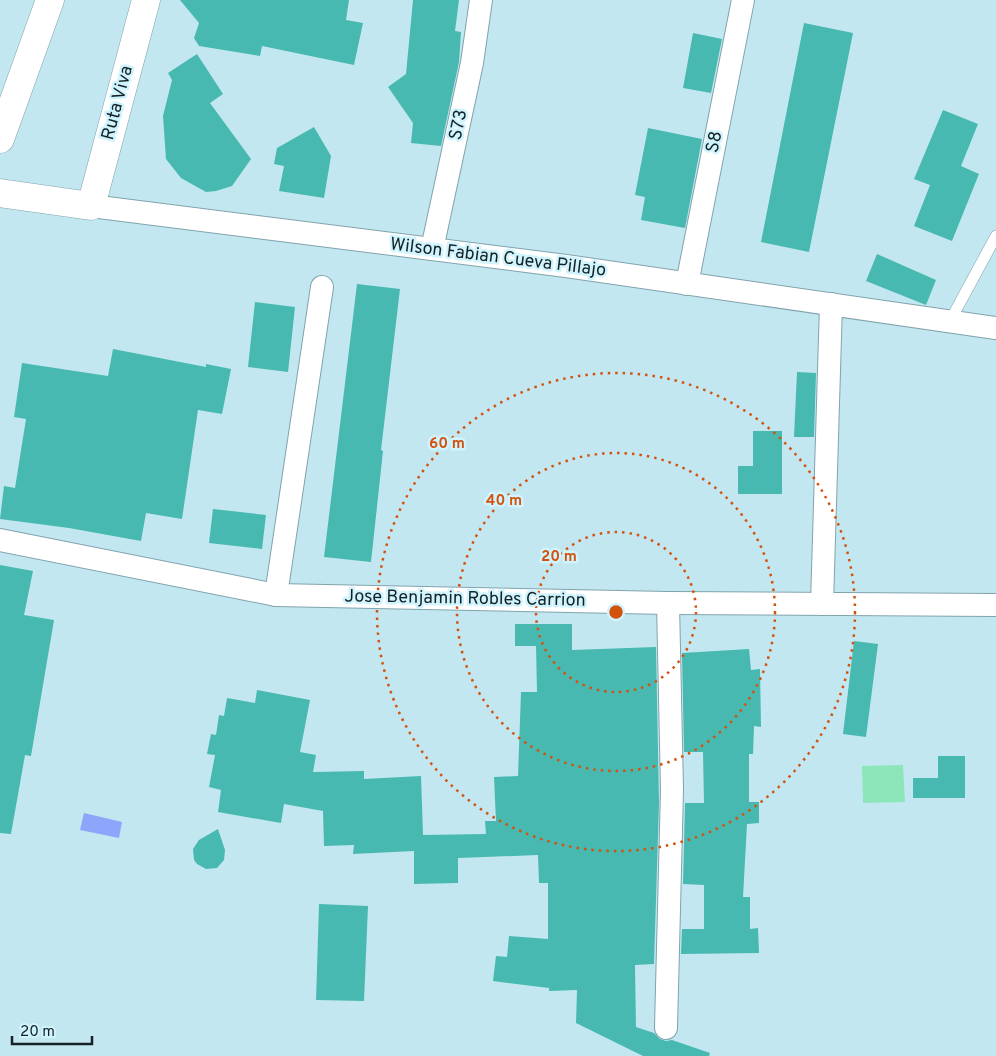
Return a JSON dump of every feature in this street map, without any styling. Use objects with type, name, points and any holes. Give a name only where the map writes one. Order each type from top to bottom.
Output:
[{"type":"main road","points":[[0,139],[50,0]]},
{"type":"main road","name":"Ruta Viva","points":[[90,206],[146,0]]},
{"type":"main road","name":"Wilson Fabian Cueva Pillajo","points":[[6,194],[90,206]]},
{"type":"street","name":"S73","points":[[432,249],[472,63],[481,0]]},
{"type":"street","name":"S8","points":[[687,284],[743,0]]},
{"type":"street","name":"Wilson Fabian Cueva Pillajo","points":[[90,206],[432,249],[996,328]]},
{"type":"street","points":[[276,595],[322,287]]},
{"type":"street","points":[[822,604],[831,304]]},
{"type":"street","name":"Jose Benjamin Robles Carrion","points":[[0,540],[276,595],[668,603],[996,605]]},
{"type":"street","points":[[666,1028],[672,790],[668,603]]},
{"type":"lane","points":[[950,321],[996,236]]},
{"type":"green space","points":[[903,765],[905,802],[863,803],[862,766]]},
{"type":"water","points":[[84,813],[122,822],[119,838],[80,830]]},
{"type":"building","points":[[180,0],[349,0],[346,20],[363,23],[354,65],[262,46],[260,56],[199,46],[194,38],[199,23]]},
{"type":"building","points":[[413,0],[459,0],[455,31],[461,32],[459,62],[441,146],[411,143],[413,123],[388,87],[406,74]]},
{"type":"building","points":[[804,23],[853,33],[809,252],[761,242]]},
{"type":"building","points":[[693,33],[722,39],[711,93],[683,88]]},
{"type":"building","points":[[197,54],[223,94],[210,103],[251,159],[232,186],[216,191],[206,192],[181,178],[166,159],[163,116],[172,80],[168,73]]},
{"type":"building","points":[[943,110],[978,124],[961,166],[979,174],[952,241],[914,226],[930,185],[914,179]]},
{"type":"building","points":[[314,127],[331,156],[324,198],[279,191],[284,166],[274,164],[277,148]]},
{"type":"building","points":[[648,128],[702,139],[685,228],[641,220],[645,197],[635,195]]},
{"type":"building","points":[[877,254],[936,280],[926,305],[866,281]]},
{"type":"building","points":[[357,284],[400,289],[381,450],[383,451],[371,562],[324,557]]},
{"type":"building","points":[[255,302],[295,307],[288,372],[248,367]]},
{"type":"building","points":[[113,349],[206,367],[206,364],[231,369],[222,414],[198,410],[182,519],[146,513],[141,541],[69,528],[0,519],[4,486],[15,488],[26,419],[14,417],[22,363],[108,376]]},
{"type":"building","points":[[797,372],[816,373],[814,437],[794,437]]},
{"type":"building","points":[[753,431],[782,431],[782,494],[738,494],[738,466],[753,466]]},
{"type":"building","points":[[213,509],[266,515],[262,549],[209,543]]},
{"type":"building","points":[[0,565],[33,571],[24,615],[54,620],[31,756],[25,755],[11,834],[0,833]]},
{"type":"building","points":[[515,624],[572,624],[572,650],[656,647],[659,803],[654,964],[635,965],[636,1027],[654,1033],[660,1039],[672,1040],[710,1053],[709,1056],[643,1056],[576,1023],[577,990],[549,991],[549,988],[493,981],[496,956],[507,957],[509,936],[548,939],[548,883],[539,883],[538,855],[458,858],[458,883],[414,884],[414,851],[353,854],[354,845],[324,846],[323,811],[284,804],[281,823],[218,812],[221,790],[209,787],[215,755],[207,754],[211,734],[216,735],[219,715],[224,716],[227,698],[255,703],[257,690],[310,700],[300,752],[316,755],[313,772],[364,771],[364,779],[421,776],[423,835],[486,834],[485,821],[496,821],[494,777],[518,776],[521,692],[537,692],[536,646],[515,646]]},
{"type":"building","points":[[854,641],[878,644],[866,737],[843,734]]},
{"type":"building","points":[[749,649],[751,670],[760,669],[761,727],[754,726],[753,754],[749,754],[749,802],[759,802],[759,823],[747,824],[743,897],[750,897],[750,929],[758,928],[759,953],[681,954],[682,929],[704,929],[704,885],[683,884],[685,803],[704,803],[703,752],[684,752],[682,653]]},
{"type":"building","points":[[938,756],[965,756],[965,798],[913,798],[913,778],[938,778]]},
{"type":"building","points":[[218,829],[225,850],[224,860],[217,868],[206,869],[194,860],[193,849],[199,840]]},
{"type":"building","points":[[319,904],[368,906],[364,1001],[316,1000]]}]
